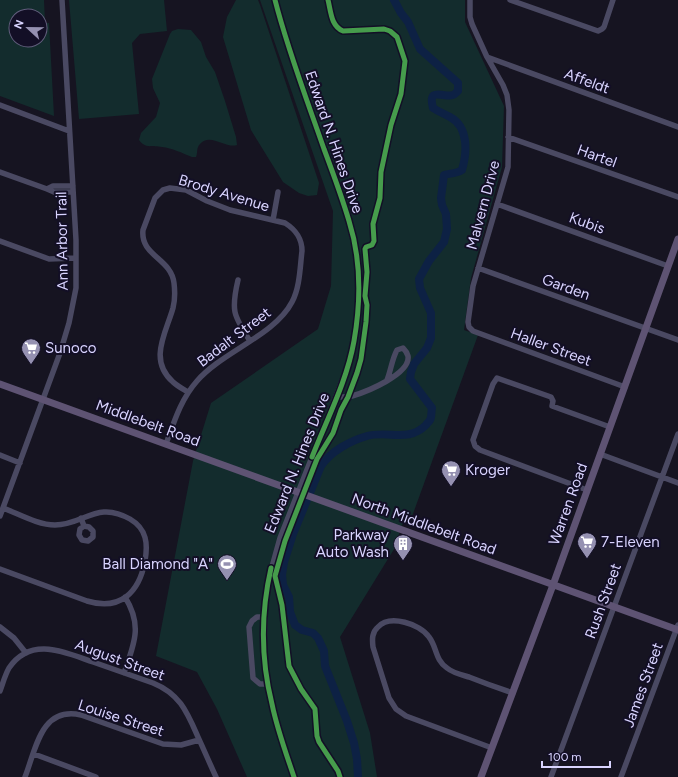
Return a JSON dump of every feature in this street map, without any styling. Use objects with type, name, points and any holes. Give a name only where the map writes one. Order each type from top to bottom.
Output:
[{"type":"main road","name":"Warren Road","points":[[481,777],[553,585],[678,239]]},
{"type":"main road","name":"Middlebelt Road","points":[[0,384],[288,488]]},
{"type":"main road","name":"North Middlebelt Road","points":[[288,488],[553,585]]},
{"type":"main road","points":[[553,585],[677,628]]},
{"type":"street","name":"Ann Arbor Trail","points":[[0,516],[44,399],[69,323],[76,288],[73,189],[62,0]]},
{"type":"street","name":"Edward N. Hines Drive","points":[[275,0],[290,51],[350,222],[356,256],[359,286],[358,316],[348,366],[276,549],[268,585],[264,617],[264,656],[267,684],[277,724],[294,777]]},
{"type":"street","name":"Malvern Drive","points":[[469,327],[468,322],[472,291],[508,168],[509,110],[507,96],[472,24],[470,17],[470,0]]},
{"type":"street","points":[[510,0],[593,30],[600,30],[604,27],[613,0]]},
{"type":"street","name":"Affeldt","points":[[487,57],[678,126]]},
{"type":"street","points":[[0,105],[69,131]]},
{"type":"street","name":"Hartel","points":[[508,137],[678,198]]},
{"type":"street","points":[[0,172],[54,192],[73,189]]},
{"type":"street","name":"Brody Avenue","points":[[188,392],[169,379],[163,370],[160,360],[160,344],[173,308],[174,282],[169,271],[161,260],[148,250],[143,240],[143,230],[153,202],[157,195],[163,190],[177,188],[186,190],[207,201],[230,210],[273,220]]},
{"type":"street","points":[[273,220],[278,192]]},
{"type":"street","name":"Kubis","points":[[497,204],[668,266]]},
{"type":"street","name":"Badalt Street","points":[[166,444],[179,409],[188,392],[197,381],[207,371],[275,323],[283,316],[292,302],[297,286],[302,251],[301,239],[296,231],[290,226],[273,220]]},
{"type":"street","points":[[0,241],[49,259],[76,258]]},
{"type":"street","name":"Garden","points":[[478,268],[678,340]]},
{"type":"street","points":[[238,280],[234,297],[234,309],[237,321],[250,341]]},
{"type":"street","name":"Haller Street","points":[[469,327],[473,331],[624,387]]},
{"type":"street","points":[[336,397],[352,396],[379,385],[394,376],[405,366],[408,358],[407,353],[403,348],[397,350],[394,356],[392,369],[387,380]]},
{"type":"street","points":[[587,490],[480,450],[475,446],[473,440],[497,378],[550,397],[553,401],[552,406],[610,427]]},
{"type":"street","name":"Rush Street","points":[[551,777],[678,434]]},
{"type":"street","points":[[600,454],[678,483]]},
{"type":"street","points":[[0,455],[20,463]]},
{"type":"street","points":[[0,569],[92,602],[109,603],[125,597],[134,589],[142,577],[147,548],[145,535],[140,527],[125,516],[112,512],[103,511],[64,524],[50,525],[3,508]]},
{"type":"street","points":[[81,518],[84,526]]},
{"type":"street","points":[[124,673],[134,643],[136,630],[135,616],[125,597]]},
{"type":"street","points":[[264,617],[256,617],[252,621],[250,627],[253,678],[260,684],[267,684]]},
{"type":"street","points":[[492,748],[406,716],[399,712],[393,706],[389,698],[372,642],[374,633],[382,623],[394,620],[415,627],[426,634],[431,640],[438,659],[447,668],[512,693]]},
{"type":"street","points":[[0,627],[14,638],[26,653],[9,668],[0,691]]},
{"type":"street","name":"James Street","points":[[621,777],[677,628]]},
{"type":"street","name":"August Street","points":[[26,653],[41,649],[55,649],[158,685],[173,695],[186,710],[216,777]]},
{"type":"street","name":"Louise Street","points":[[25,777],[46,725],[56,717],[69,713],[81,715],[163,744],[181,745],[199,740]]},
{"type":"street","points":[[34,754],[96,777]]},
{"type":"green space","points":[[0,0],[44,0],[44,8],[8,8],[8,48],[48,48],[49,23],[54,116],[0,96]]},
{"type":"green space","points":[[69,0],[164,0],[167,31],[140,34],[132,43],[139,114],[79,119]]},
{"type":"green space","points":[[236,0],[258,0],[319,183],[317,195],[308,196],[299,193],[283,182],[251,130],[223,37],[227,17]]},
{"type":"green space","points":[[260,0],[465,0],[465,22],[504,106],[502,167],[471,278],[464,330],[478,335],[410,522],[404,520],[398,537],[399,541],[340,637],[370,733],[377,777],[247,777],[217,709],[197,672],[156,656],[193,461],[211,403],[318,329],[331,286],[333,211]]},
{"type":"green space","points":[[178,29],[191,30],[201,42],[206,57],[215,72],[236,137],[237,145],[228,145],[213,140],[204,141],[199,146],[196,157],[192,157],[170,148],[147,146],[139,140],[141,133],[156,117],[160,103],[153,88],[152,79],[170,34],[172,31]]},
{"type":"waterway","points":[[358,777],[354,743],[347,721],[325,666],[324,651],[318,638],[313,633],[302,630],[295,625],[290,612],[289,597],[283,585],[282,575],[284,562],[293,534],[321,466],[325,461],[341,447],[367,436],[383,434],[405,435],[412,433],[426,425],[430,421],[431,417],[432,408],[410,379],[414,364],[427,348],[431,338],[431,313],[420,288],[419,279],[429,261],[444,242],[447,229],[446,214],[441,198],[444,175],[462,170],[465,156],[465,141],[461,127],[456,121],[433,108],[432,101],[432,97],[437,94],[449,96],[453,95],[458,91],[458,83],[420,49],[408,22],[394,0]]},
{"type":"cycle path","points":[[275,0],[292,57],[346,212],[353,235],[358,265],[358,311],[351,356],[342,385],[312,457]]},
{"type":"cycle path","points":[[328,0],[332,18],[339,29],[343,31],[384,29],[390,31],[397,37],[405,61],[401,94],[391,125],[381,172],[380,198],[373,224],[374,241],[372,245],[366,247],[365,249],[367,272],[365,296],[367,305],[361,359],[348,397],[341,410],[333,433],[317,459],[285,541],[275,576],[282,605],[289,666],[301,689],[315,709],[317,736],[319,742],[338,771],[340,777]]},
{"type":"cycle path","points":[[271,568],[265,602],[264,653],[268,687],[276,723],[294,777]]},
{"type":"place","name":"Sunoco","points":[[31,365]]},
{"type":"place","name":"Kroger","points":[[451,487]]},
{"type":"place","name":"7-Eleven","points":[[587,559]]},
{"type":"place","name":"Parkway Auto Wash","points":[[403,561]]},
{"type":"place","name":"Ball Diamond \"A\"","points":[[227,581]]}]
